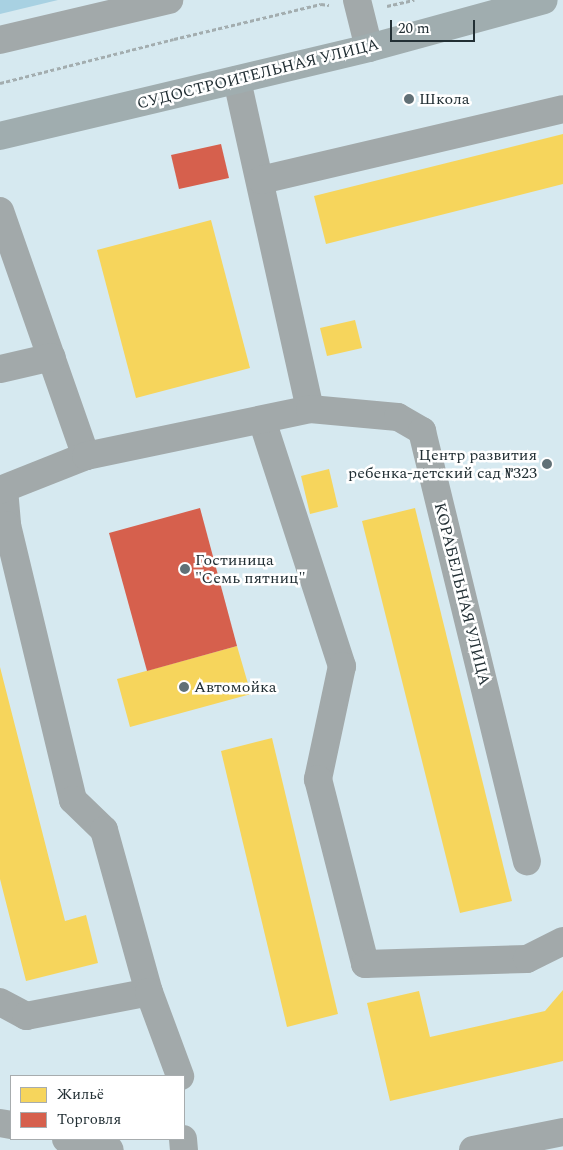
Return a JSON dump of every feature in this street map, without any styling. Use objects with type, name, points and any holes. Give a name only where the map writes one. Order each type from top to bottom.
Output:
[{"type":"main road","name":"СУДОСТРОИТЕЛЬНАЯ УЛИЦА","points":[[0,136],[369,48],[544,0]]},
{"type":"street","points":[[0,40],[169,0]]},
{"type":"street","points":[[358,4],[369,48]]},
{"type":"street","points":[[236,80],[261,180],[310,409]]},
{"type":"street","points":[[261,180],[563,109]]},
{"type":"street","points":[[2,225],[52,357],[86,456]]},
{"type":"street","points":[[0,369],[52,357]]},
{"type":"street","name":"КОРАБЕЛЬНАЯ УЛИЦА","points":[[2,489],[86,456],[310,409],[398,417],[422,431],[527,861]]},
{"type":"street","points":[[262,420],[342,666],[318,779],[365,964],[527,959],[563,941]]},
{"type":"street","points":[[2,489],[7,525],[73,800],[104,830],[149,992],[180,1075]]},
{"type":"street","points":[[0,1002],[26,1016],[149,992]]},
{"type":"street","points":[[473,1150],[563,1132]]},
{"type":"street","points":[[70,1140],[110,1150]]},
{"type":"path","points":[[0,83],[321,4],[358,4],[414,0]]},
{"type":"shaded area","points":[[0,0],[58,0],[0,14]]},
{"type":"building: Жильё","points":[[563,134],[563,184],[326,244],[314,196]]},
{"type":"building: Жильё","points":[[211,220],[250,368],[136,398],[97,250]]},
{"type":"building: Жильё","points":[[355,320],[362,348],[327,356],[320,328]]},
{"type":"building: Жильё","points":[[329,469],[338,507],[310,514],[301,476]]},
{"type":"building: Жильё","points":[[415,508],[512,901],[460,913],[362,521]]},
{"type":"building: Жильё","name":"Автомойка","points":[[237,646],[251,694],[130,727],[117,679]]},
{"type":"building: Жильё","points":[[0,667],[65,921],[86,915],[98,963],[26,981],[0,879]]},
{"type":"building: Жильё","points":[[272,738],[338,1014],[287,1027],[221,751]]},
{"type":"building: Жильё","points":[[563,990],[563,1061],[390,1101],[367,1003],[419,991],[430,1037],[545,1011]]},
{"type":"building: Торговля","points":[[221,144],[229,178],[179,189],[171,155]]},
{"type":"building: Торговля","points":[[200,508],[237,646],[147,671],[109,533]]},
{"type":"place","name":"Школа","points":[[409,99]]},
{"type":"place","name":"Центр развития ребенка-детский сад №323","points":[[547,464]]},
{"type":"place","name":"Гостиница \"Семь пятниц\"","points":[[185,569]]},
{"type":"place","name":"Автомойка","points":[[184,687]]}]
